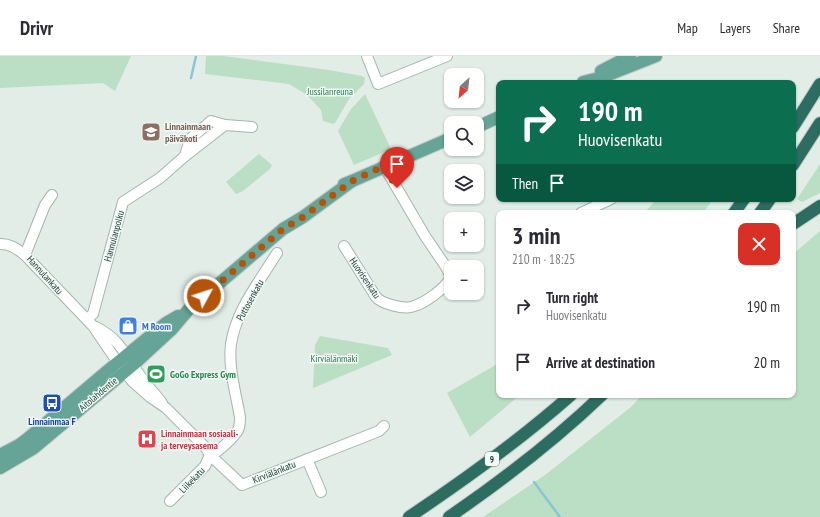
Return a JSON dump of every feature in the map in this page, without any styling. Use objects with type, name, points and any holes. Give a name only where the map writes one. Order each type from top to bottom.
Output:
[{"type":"highway","points":[[796,121],[820,84]]},
{"type":"highway","points":[[796,160],[820,123]]},
{"type":"highway","points":[[796,222],[820,206]]},
{"type":"highway","name":"9","points":[[409,517],[454,487],[515,442],[566,398]]},
{"type":"highway","name":"9","points":[[449,517],[527,461],[563,431],[599,398]]},
{"type":"main road","points":[[585,80],[601,70],[630,56]]},
{"type":"main road","points":[[590,80],[603,77],[656,56]]},
{"type":"main road","points":[[484,124],[496,118]]},
{"type":"main road","name":"Aitolahdentie","points":[[0,455],[19,445],[172,329],[189,309],[283,229],[303,217],[352,181],[444,141]]},
{"type":"main road","name":"Aitolahdentie","points":[[0,468],[34,448],[125,364]]},
{"type":"street","points":[[367,56],[378,84],[447,56]]},
{"type":"street","name":"Hannulanpolku","points":[[90,322],[123,202],[160,178],[185,156],[225,125],[252,127]]},
{"type":"street","name":"Huovisenkatu","points":[[384,166],[425,236],[444,264]]},
{"type":"street","name":"Hannulankatu","points":[[52,195],[45,205],[25,255],[90,322],[120,344],[125,364]]},
{"type":"street","points":[[587,210],[605,202]]},
{"type":"street","points":[[0,244],[10,245],[25,255]]},
{"type":"street","name":"Huovisenkatu","points":[[344,246],[376,297],[385,304],[410,308],[419,304],[444,286]]},
{"type":"street","name":"Puttosenkatu","points":[[210,455],[214,454],[237,431],[240,424],[231,367],[231,343],[236,325],[248,301],[277,253]]},
{"type":"street","name":"Kirviälänkatu","points":[[125,364],[142,378],[155,392],[166,408],[206,448],[210,455],[242,485],[379,431],[384,426]]},
{"type":"street","name":"Liikekatu","points":[[170,501],[205,466],[210,455]]},
{"type":"street","points":[[307,459],[320,492]]},
{"type":"green space","points":[[0,56],[131,56],[115,91],[103,83],[0,88]]},
{"type":"green space","name":"Jussilanreuna","points":[[206,56],[223,56],[329,70],[362,76],[365,78],[364,84],[349,99],[333,124],[323,121],[321,110],[307,95],[289,84],[205,74]]},
{"type":"green space","points":[[365,94],[391,149],[354,165],[338,131],[351,109]]},
{"type":"green space","points":[[259,154],[272,165],[270,169],[243,191],[236,194],[226,182]]},
{"type":"green space","points":[[820,164],[820,193],[802,202],[797,199]]},
{"type":"green space","points":[[654,202],[711,202],[705,210],[647,210]]},
{"type":"green space","points":[[820,231],[820,517],[483,517],[545,475],[631,407],[639,398],[796,398],[796,251]]},
{"type":"green space","name":"Kirviälänmäki","points":[[320,336],[388,348],[392,355],[313,388],[315,345]]},
{"type":"green space","points":[[496,365],[496,398],[516,398],[470,437],[447,393]]},
{"type":"waterway","points":[[191,78],[196,56]]},
{"type":"waterway","points":[[534,482],[560,517]]},
{"type":"place","name":"Linnainmaan päiväkoti","points":[[151,132]]},
{"type":"place","name":"M Room","points":[[128,326]]},
{"type":"place","name":"GoGo Express Gym","points":[[156,374]]},
{"type":"place","name":"Linnainmaa F","points":[[52,403]]},
{"type":"place","name":"Linnainmaan sosiaali- ja terveysasema","points":[[147,439]]},
{"type":"route","points":[[204,296],[283,229],[303,217],[352,181],[384,166],[397,188]]}]
